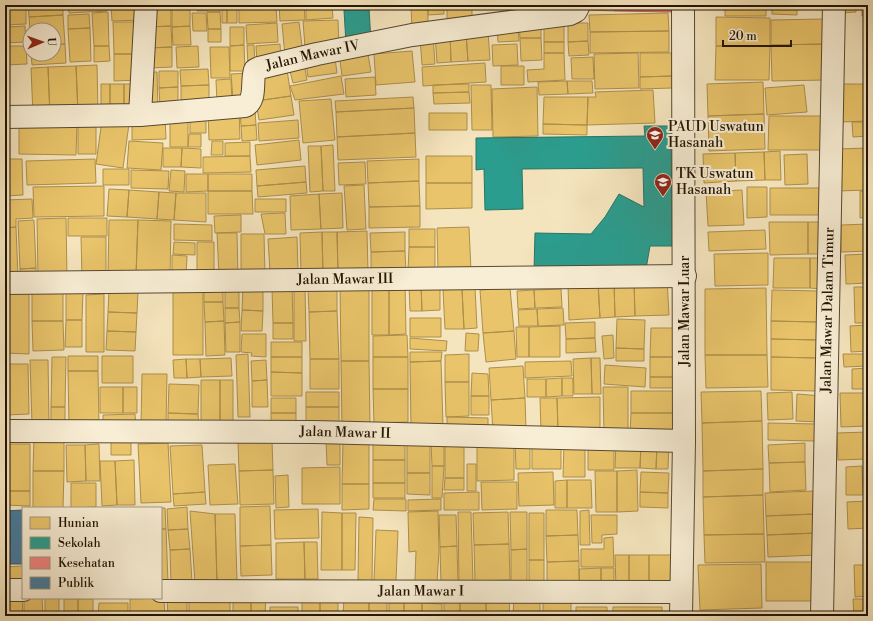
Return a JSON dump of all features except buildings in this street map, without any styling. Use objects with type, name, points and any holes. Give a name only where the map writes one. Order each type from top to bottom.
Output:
[{"type":"street","points":[[140,115],[146,5]]},
{"type":"street","name":"Jalan Mawar Luar","points":[[681,616],[685,276],[683,5]]},
{"type":"street","name":"Jalan Mawar Dalam Timur","points":[[822,616],[834,5]]},
{"type":"street","name":"Jalan Mawar IV","points":[[5,117],[140,115],[245,106],[249,104],[252,99],[255,70],[317,54],[412,35],[570,14],[577,8]]},
{"type":"street","name":"Jalan Mawar III","points":[[5,283],[685,276]]},
{"type":"street","name":"Jalan Mawar II","points":[[5,431],[314,432],[684,441]]},
{"type":"street","points":[[5,590],[22,590]]},
{"type":"street","name":"Jalan Mawar I","points":[[162,591],[681,592]]},
{"type":"place","name":"PAUD Uswatun Hasanah","points":[[655,150]]},
{"type":"place","name":"TK Uswatun Hasanah","points":[[663,197]]}]
